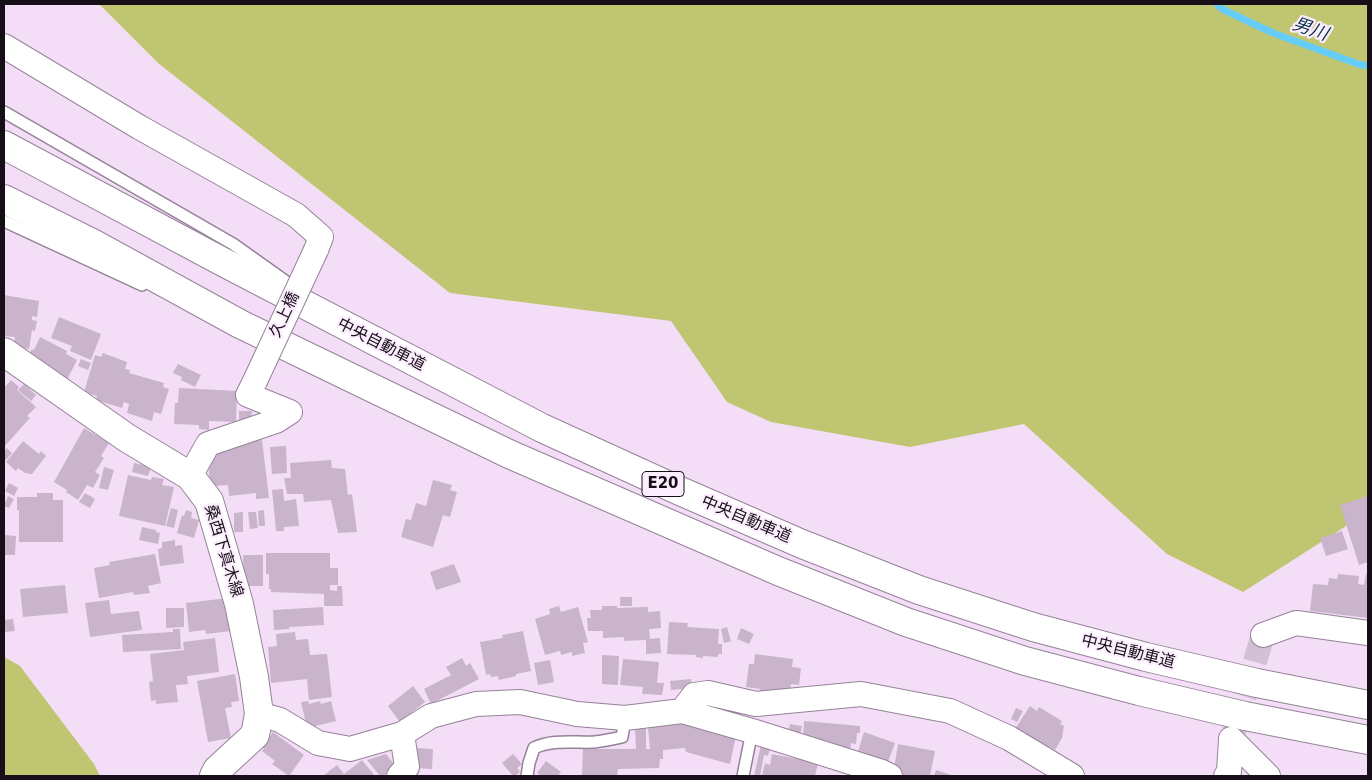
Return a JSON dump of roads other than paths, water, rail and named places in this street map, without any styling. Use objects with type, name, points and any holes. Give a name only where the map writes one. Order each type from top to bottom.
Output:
[{"type":"main road","name":"中央自動車道","points":[[4,145],[360,334],[542,428],[802,544],[919,590],[1033,627],[1146,657],[1257,683],[1368,705]]},
{"type":"main road","name":"E20","points":[[4,198],[94,244],[240,324],[509,454],[666,524],[906,622],[1025,661],[1139,691],[1245,716],[1368,740]]},
{"type":"main road","name":"桑西下真木線","points":[[4,352],[127,438],[190,476],[208,501],[236,595],[254,677],[259,714],[255,734],[217,770],[214,776]]},
{"type":"street","name":"久上橋","points":[[4,46],[139,127],[296,216],[322,237],[248,395],[290,412],[276,420],[208,444],[190,476]]},
{"type":"street","points":[[1263,634],[1296,623],[1368,633]]},
{"type":"street","points":[[682,712],[694,695],[708,693],[756,704],[861,694],[950,711],[1009,738],[1072,776]]},
{"type":"street","points":[[259,714],[280,720],[318,744],[350,749],[402,734],[432,716],[476,704],[520,702],[577,714],[625,718],[682,712],[752,731],[890,776]]},
{"type":"street","points":[[399,776],[407,767],[402,734]]},
{"type":"street","points":[[1226,776],[1230,772],[1231,739],[1268,776]]},
{"type":"lane","points":[[4,112],[233,244],[360,334]]},
{"type":"lane","points":[[4,221],[353,379]]},
{"type":"lane","points":[[527,776],[534,748],[540,745],[564,742],[595,742],[622,737],[625,718]]},
{"type":"lane","points":[[743,776],[752,731]]},
{"type":"waterway","name":"男川","points":[[1217,4],[1222,9],[1273,33],[1368,66]]},
{"type":"tunnel","points":[[1234,731],[1263,635]]}]
